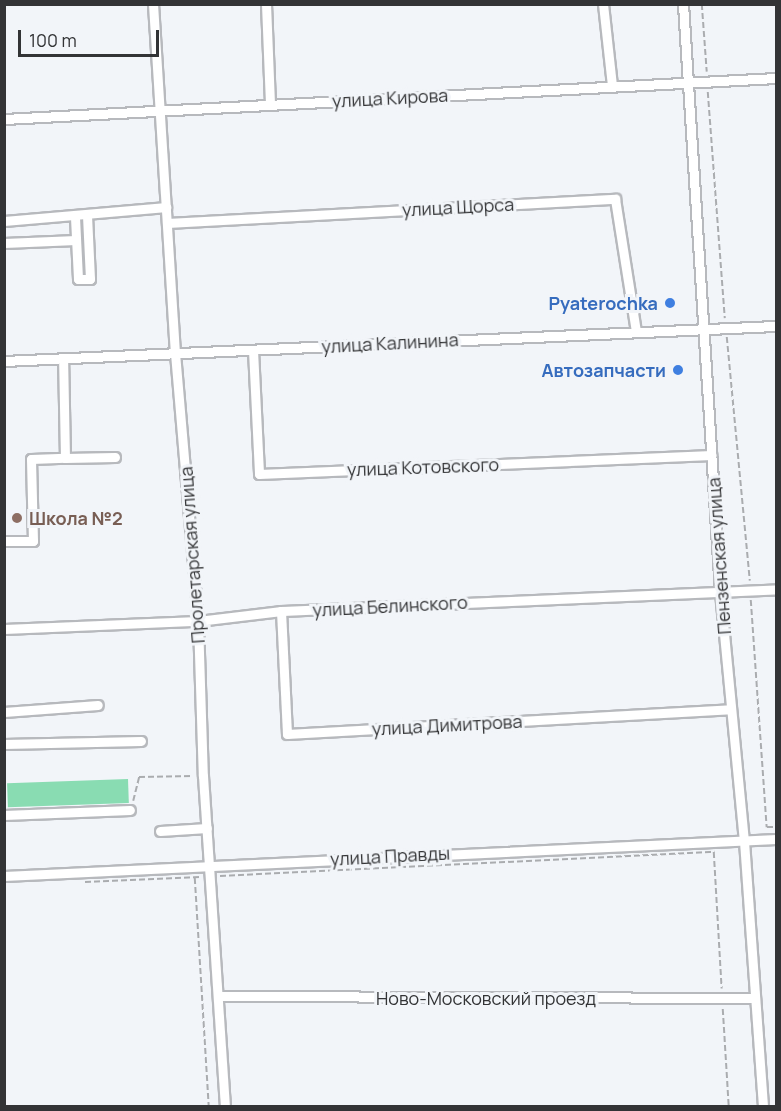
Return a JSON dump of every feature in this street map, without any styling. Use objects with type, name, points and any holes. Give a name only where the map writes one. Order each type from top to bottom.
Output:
[{"type":"street","name":"Пролетарская улица","points":[[153,4],[175,353],[198,621],[203,776],[225,1107]]},
{"type":"street","points":[[266,4],[270,104]]},
{"type":"street","points":[[603,4],[612,86]]},
{"type":"street","name":"Пензенская улица","points":[[683,4],[720,592],[744,840],[753,998],[763,1107]]},
{"type":"street","name":"улица Кирова","points":[[4,119],[777,78]]},
{"type":"street","name":"улица Щорса","points":[[167,222],[615,199],[636,331]]},
{"type":"street","points":[[4,221],[87,216],[166,207]]},
{"type":"street","points":[[75,217],[78,279],[90,279],[87,216]]},
{"type":"street","points":[[4,243],[76,240]]},
{"type":"street","name":"улица Калинина","points":[[4,361],[777,326]]},
{"type":"street","name":"улица Котовского","points":[[253,350],[259,474],[712,455]]},
{"type":"street","points":[[63,358],[65,458]]},
{"type":"street","points":[[4,541],[33,541],[31,459],[115,457]]},
{"type":"street","name":"улица Белинского","points":[[4,629],[198,621],[281,611],[777,589]]},
{"type":"street","name":"улица Димитрова","points":[[281,611],[287,734],[730,708]]},
{"type":"street","points":[[4,712],[98,705]]},
{"type":"street","points":[[4,744],[141,741]]},
{"type":"street","points":[[4,815],[130,810]]},
{"type":"street","points":[[160,831],[207,828]]},
{"type":"street","name":"улица Правды","points":[[4,876],[777,839]]},
{"type":"street","name":"Ново-Московский проезд","points":[[218,996],[753,998]]},
{"type":"path","points":[[702,4],[767,827],[777,827]]},
{"type":"path","points":[[130,810],[139,777],[203,776]]},
{"type":"path","points":[[76,883],[714,852],[729,1107]]},
{"type":"path","points":[[195,877],[209,1107]]},
{"type":"green space","points":[[128,779],[129,803],[8,807],[7,783]]},
{"type":"place","name":"Pyaterochka","points":[[670,303]]},
{"type":"place","name":"Автозапчасти","points":[[678,370]]},
{"type":"place","name":"Школа №2","points":[[17,518]]}]
